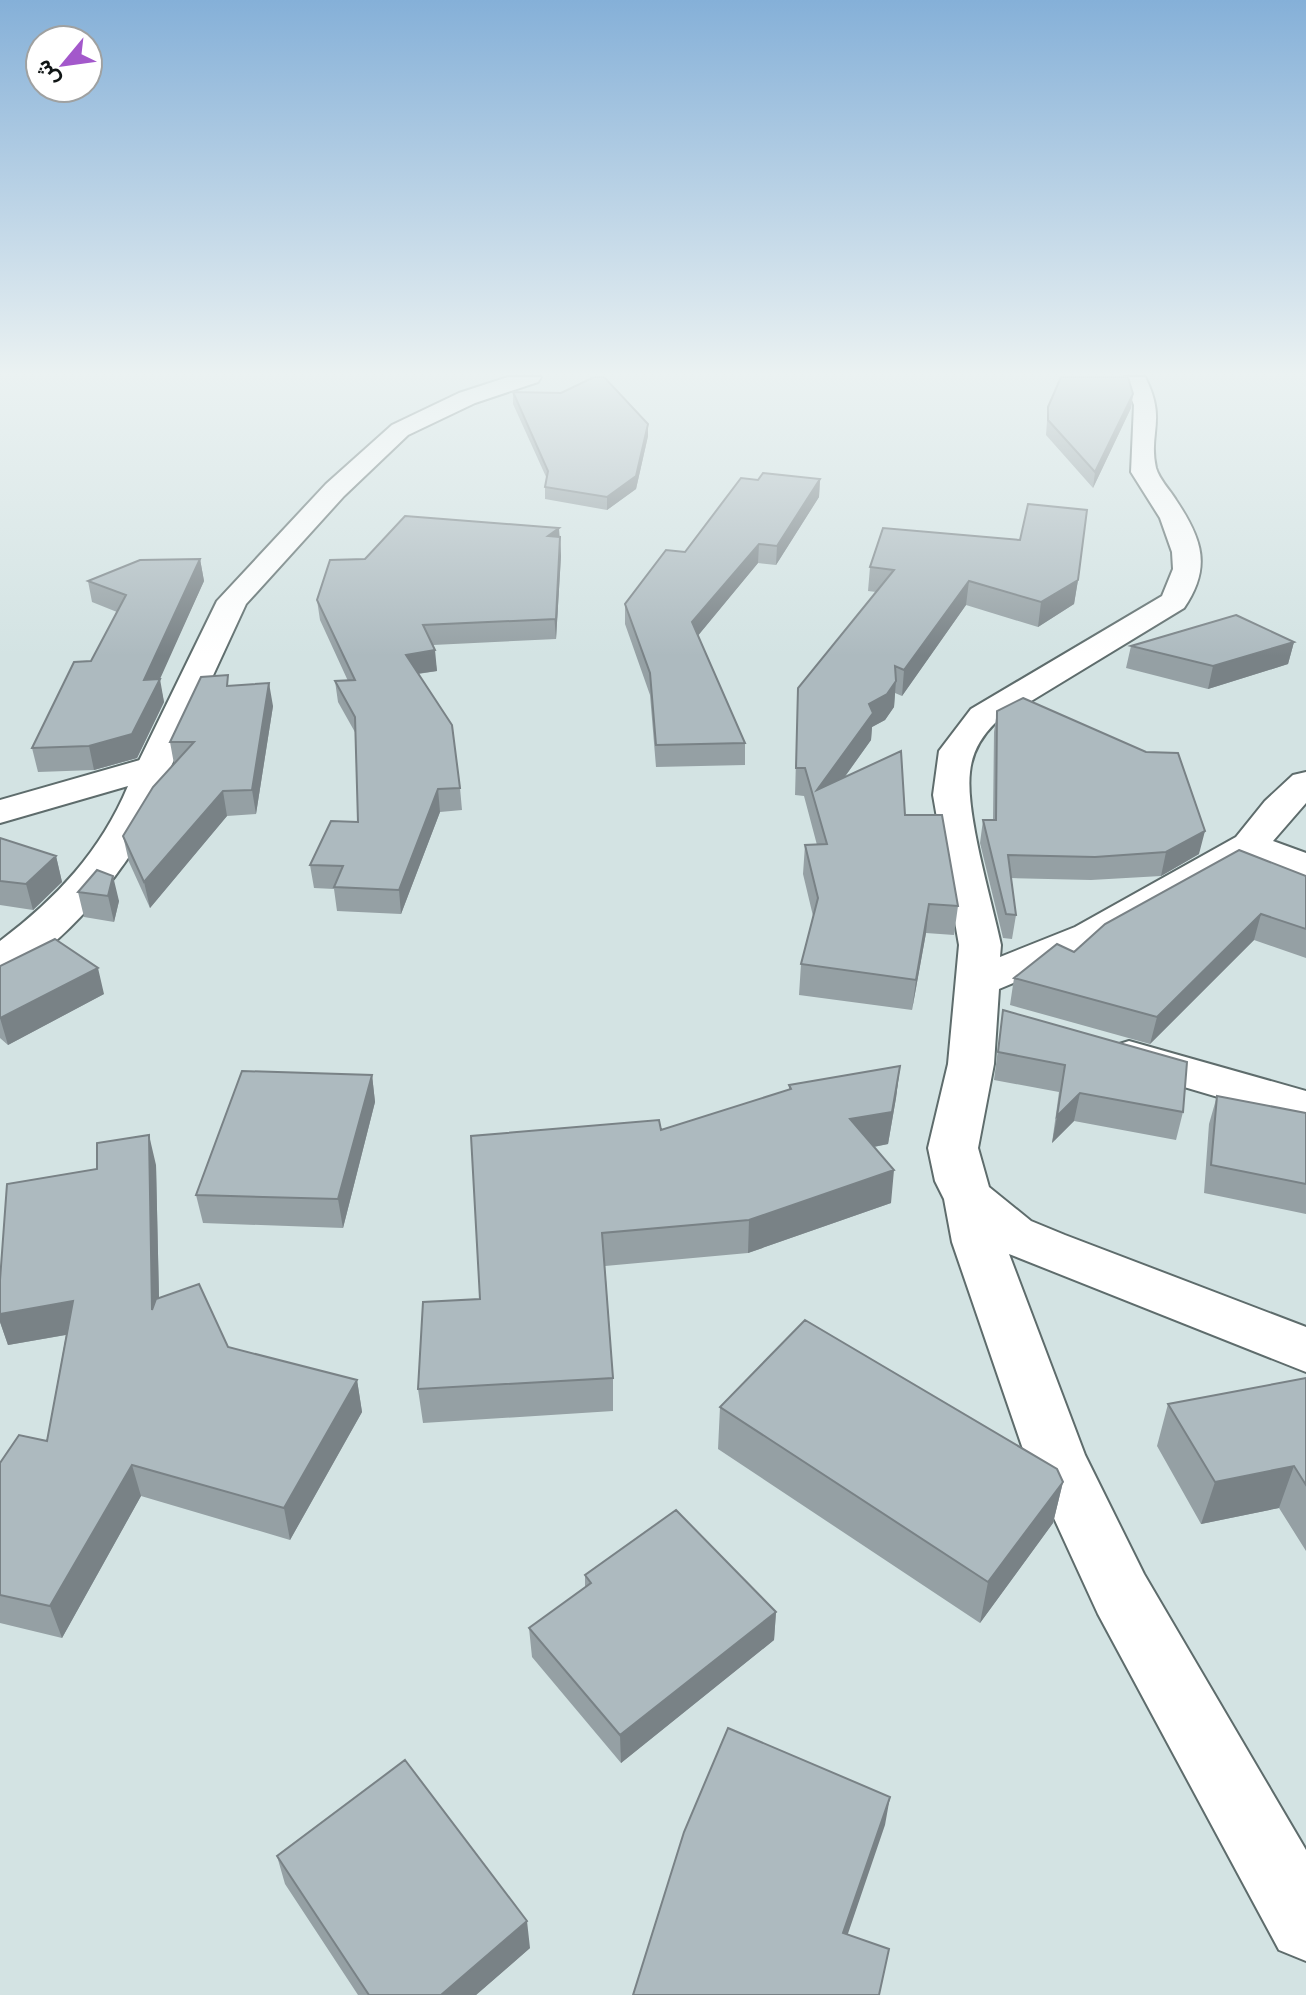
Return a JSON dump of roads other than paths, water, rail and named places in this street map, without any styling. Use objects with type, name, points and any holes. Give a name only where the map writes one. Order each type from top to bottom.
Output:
[{"type":"street","points":[[0,961],[32,938],[82,888],[123,835],[232,601],[357,470]]},
{"type":"street","points":[[1144,470],[1180,531],[1188,558],[1188,578],[1173,602],[983,716],[968,730],[955,753],[950,775],[951,795],[980,945],[971,1064],[953,1148],[960,1181],[970,1199],[978,1242],[1055,1455],[1121,1594],[1306,1923]]},
{"type":"street","points":[[0,812],[154,767]]},
{"type":"street","points":[[978,997],[1250,845],[1278,809],[1306,783]]},
{"type":"street","points":[[1250,845],[1306,867]]},
{"type":"street","points":[[978,997],[1022,1026]]},
{"type":"street","points":[[1082,1043],[1306,1107]]},
{"type":"street","points":[[970,1199],[1013,1234],[1046,1249],[1198,1305],[1306,1350]]}]
